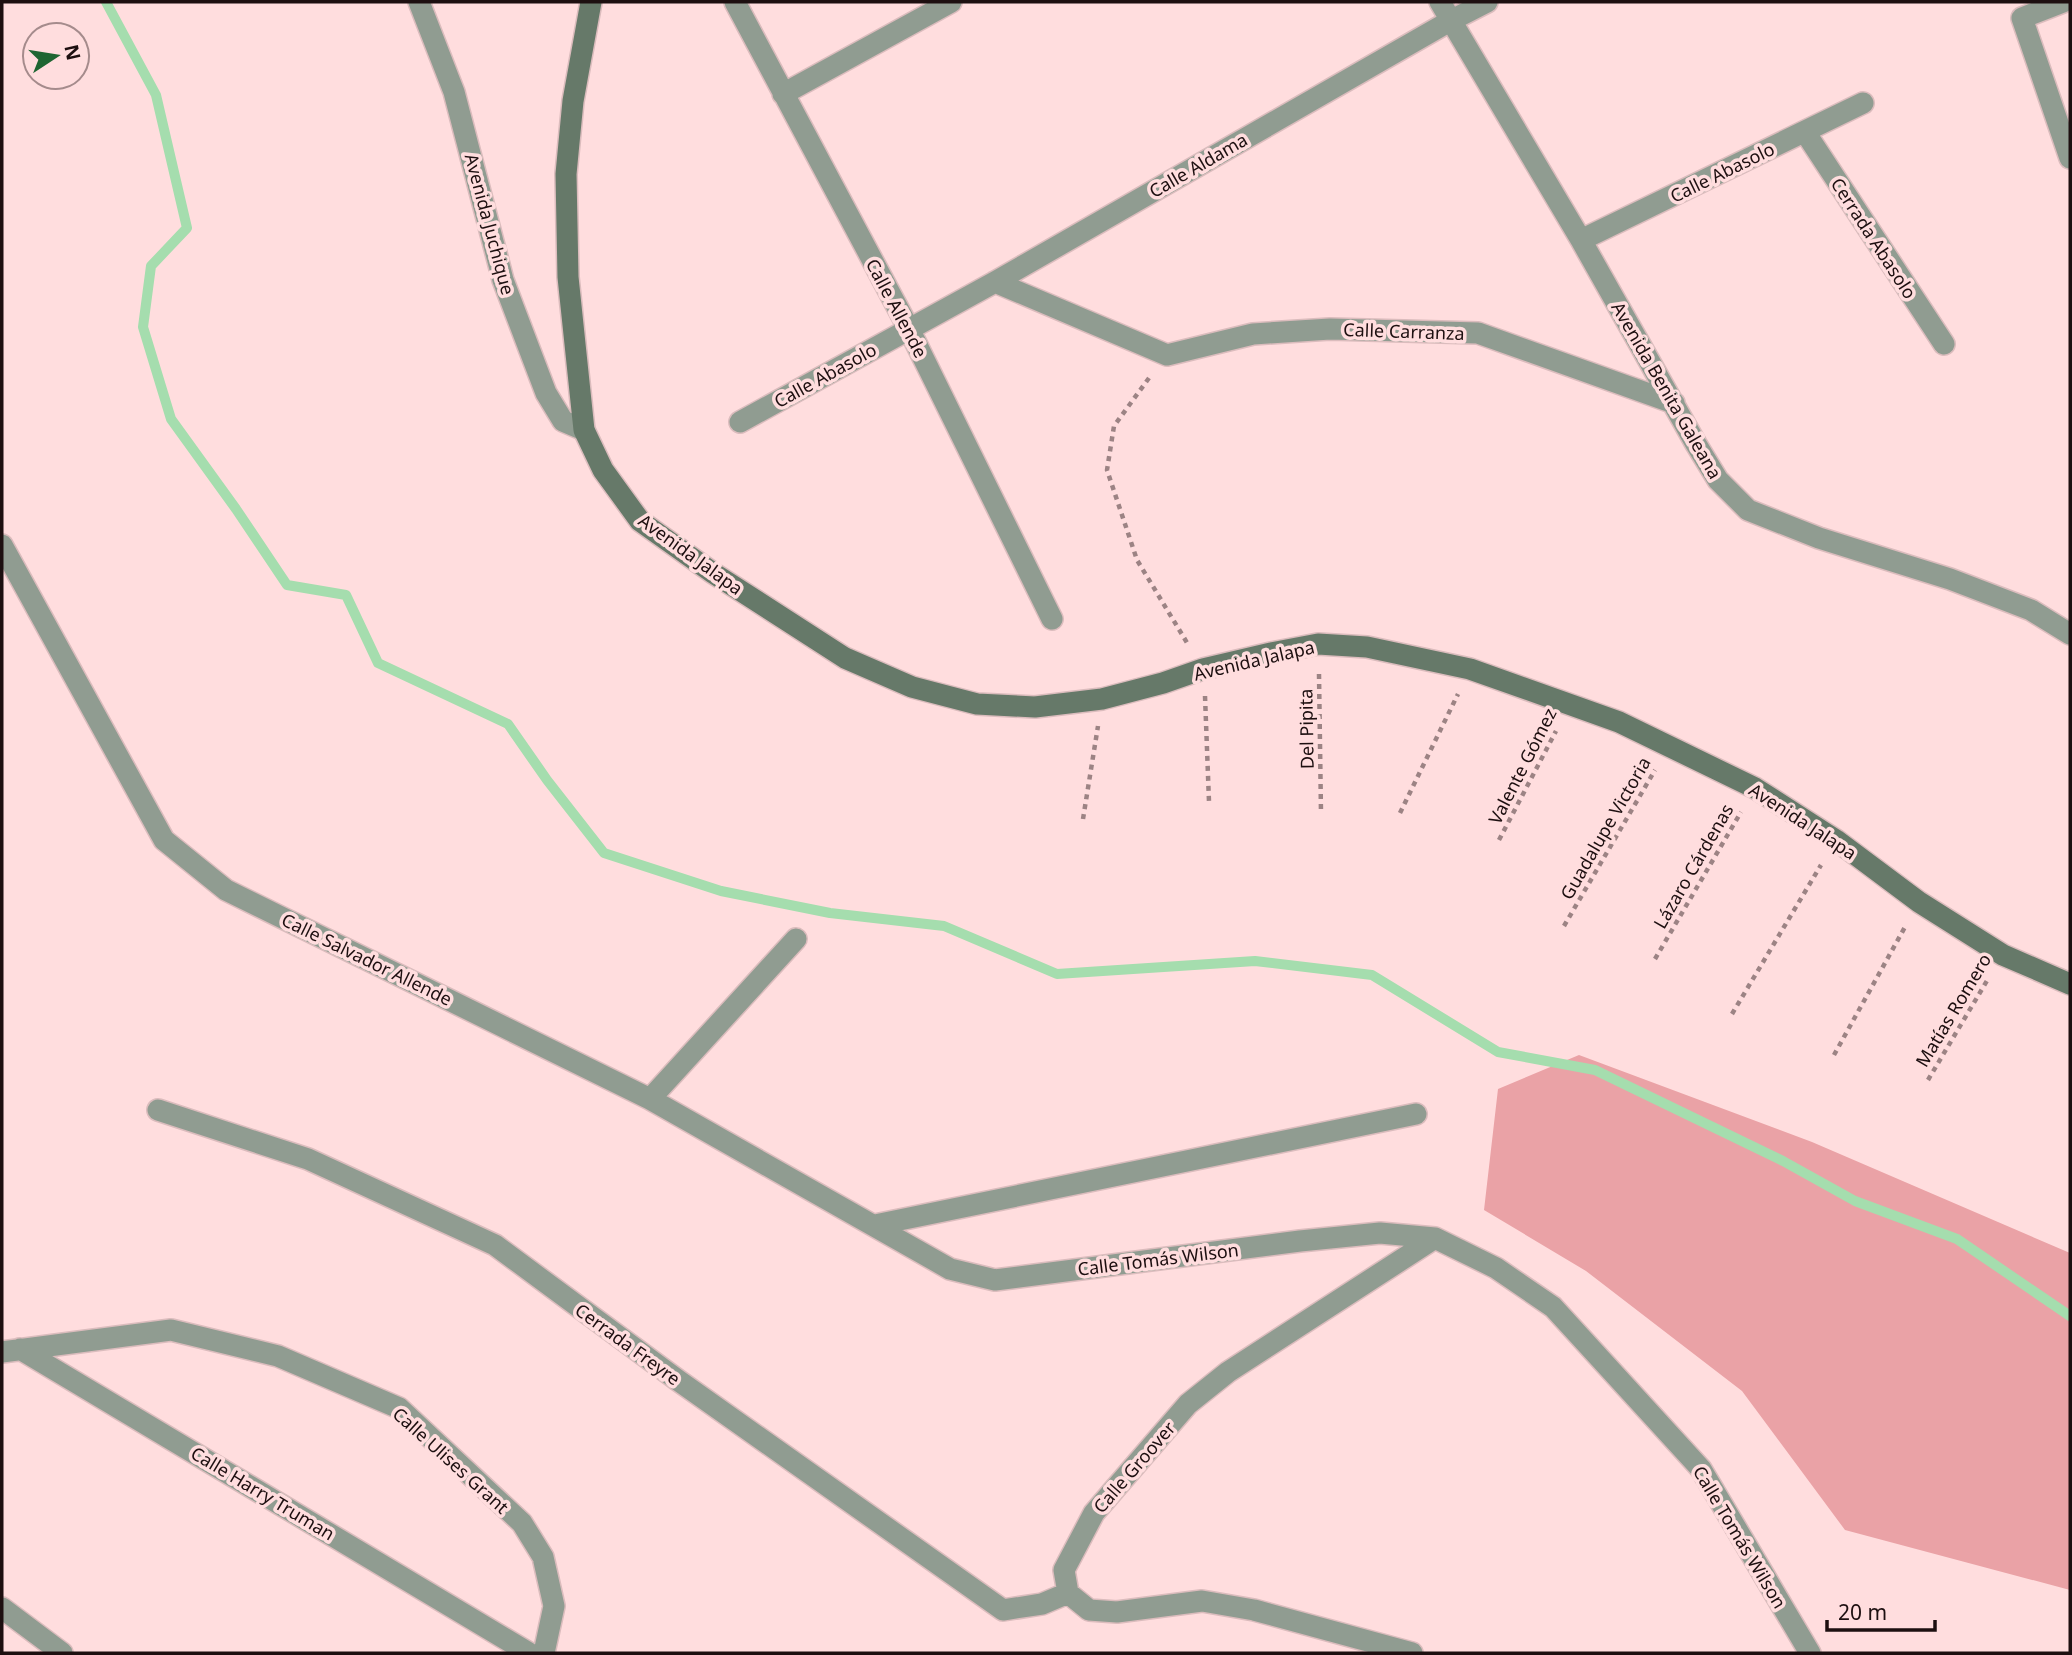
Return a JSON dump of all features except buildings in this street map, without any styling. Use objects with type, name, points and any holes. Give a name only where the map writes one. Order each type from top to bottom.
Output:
[{"type":"street","name":"Avenida Juchique","points":[[419,2],[454,92],[503,280],[512,305],[546,393],[563,421],[584,430]]},
{"type":"street","name":"Avenida Jalapa","points":[[591,2],[573,101],[566,174],[568,277],[584,430],[603,470],[640,521],[713,573],[845,658],[912,687],[977,704],[1035,707],[1102,699],[1203,669],[1318,645],[1367,647],[1470,669],[1619,722],[1755,788],[1836,839],[1919,902],[2003,955],[2070,984]]},
{"type":"street","name":"Calle Allende","points":[[735,2],[909,329],[1052,619]]},
{"type":"street","points":[[783,94],[951,2]]},
{"type":"street","name":"Avenida Benita Galeana","points":[[1440,2],[1581,240],[1718,480],[1748,510],[1819,538],[1961,583],[2031,610],[2070,634]]},
{"type":"street","name":"Calle Aldama","points":[[909,329],[1487,2]]},
{"type":"street","points":[[2063,2],[2022,18],[2069,153]]},
{"type":"street","name":"Calle Abasolo","points":[[1581,240],[1863,103]]},
{"type":"street","name":"Cerrada Abasolo","points":[[1805,132],[1944,344]]},
{"type":"street","points":[[995,282],[1167,355]]},
{"type":"street","name":"Calle Abasolo","points":[[740,422],[909,329]]},
{"type":"street","name":"Calle Carranza","points":[[1167,355],[1253,334],[1330,329],[1478,333],[1674,403]]},
{"type":"street","name":"Calle Salvador Allende","points":[[2,545],[164,840],[226,890],[650,1099],[875,1225]]},
{"type":"street","points":[[650,1099],[796,939]]},
{"type":"street","name":"Cerrada Freyre","points":[[159,1110],[308,1159],[495,1245],[679,1381],[1003,1610],[1042,1604],[1068,1593]]},
{"type":"street","points":[[875,1225],[1416,1114]]},
{"type":"street","name":"Calle Tomás Wilson","points":[[875,1225],[950,1269],[995,1280],[1367,1234],[1434,1238],[1496,1268],[1553,1307],[1701,1469],[1810,1653]]},
{"type":"street","name":"Calle Groover","points":[[1068,1593],[1064,1570],[1094,1513],[1188,1404],[1228,1371],[1434,1238]]},
{"type":"street","name":"Calle Ulises Grant","points":[[11,1350],[171,1330],[278,1356],[399,1408],[522,1523],[542,1557],[554,1606],[544,1653]]},
{"type":"street","name":"Calle Harry Truman","points":[[11,1350],[500,1645],[529,1653]]},
{"type":"street","points":[[1068,1593],[1089,1611],[1116,1612],[1202,1601],[1254,1610],[1412,1653]]},
{"type":"street","points":[[2,1608],[62,1653]]},
{"type":"path","points":[[1167,355],[1114,426],[1107,470],[1137,560],[1203,669],[1209,802]]},
{"type":"path","name":"Del Pipita","points":[[1318,645],[1321,813]]},
{"type":"path","points":[[1400,813],[1470,669]]},
{"type":"path","points":[[1083,819],[1102,699]]},
{"type":"path","name":"Valente Gómez","points":[[1499,840],[1569,705]]},
{"type":"path","name":"Guadalupe Victoria","points":[[1564,926],[1670,745]]},
{"type":"path","name":"Lázaro Cárdenas","points":[[1655,960],[1755,788]]},
{"type":"path","points":[[1732,1014],[1836,839]]},
{"type":"path","points":[[1834,1055],[1919,902]]},
{"type":"path","name":"Matías Romero","points":[[1928,1080],[2003,955]]},
{"type":"shaded area","points":[[1579,1055],[1812,1142],[2070,1253],[2070,1590],[1845,1530],[1742,1391],[1586,1271],[1484,1210],[1498,1089]]},
{"type":"waterway","points":[[106,2],[156,95],[187,228],[151,266],[143,327],[171,419],[287,585],[346,595],[378,663],[508,724],[547,780],[604,853],[721,891],[830,913],[944,926],[1057,974],[1255,961],[1372,975],[1498,1052],[1595,1070],[1783,1161],[1855,1201],[1957,1239],[2070,1316]]}]
